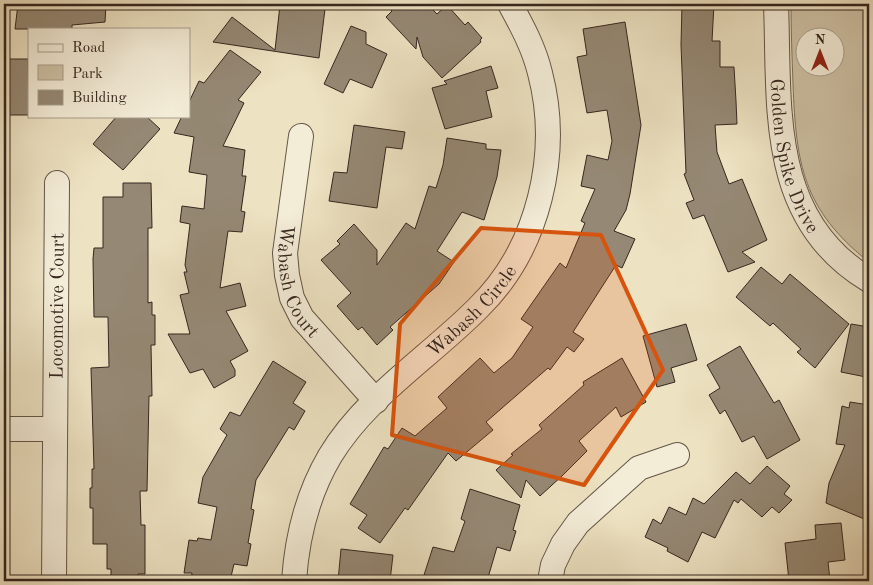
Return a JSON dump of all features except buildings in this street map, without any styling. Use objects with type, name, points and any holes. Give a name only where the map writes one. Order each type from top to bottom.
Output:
[{"type":"street","name":"Wabash Circle","points":[[294,581],[296,551],[304,516],[315,485],[331,455],[352,426],[376,401],[480,306],[504,278],[517,256],[536,213],[544,179],[548,143],[547,109],[540,73],[528,36],[510,4]]},
{"type":"street","name":"Golden Spike Drive","points":[[776,4],[782,142],[793,190],[806,217],[823,240],[842,259],[869,280]]},
{"type":"street","name":"Wabash Court","points":[[301,136],[285,253],[292,298],[302,318],[376,401]]},
{"type":"street","name":"Locomotive Court","points":[[54,581],[57,183]]},
{"type":"street","points":[[4,429],[55,430]]},
{"type":"street","points":[[550,581],[553,566],[563,544],[578,523],[639,468],[677,455]]},
{"type":"highlighted area","points":[[481,228],[601,235],[663,370],[584,485],[392,435],[400,324]]},
{"type":"green space","points":[[791,4],[869,4],[869,262],[847,243],[830,224],[807,184],[797,138],[793,84]]}]
